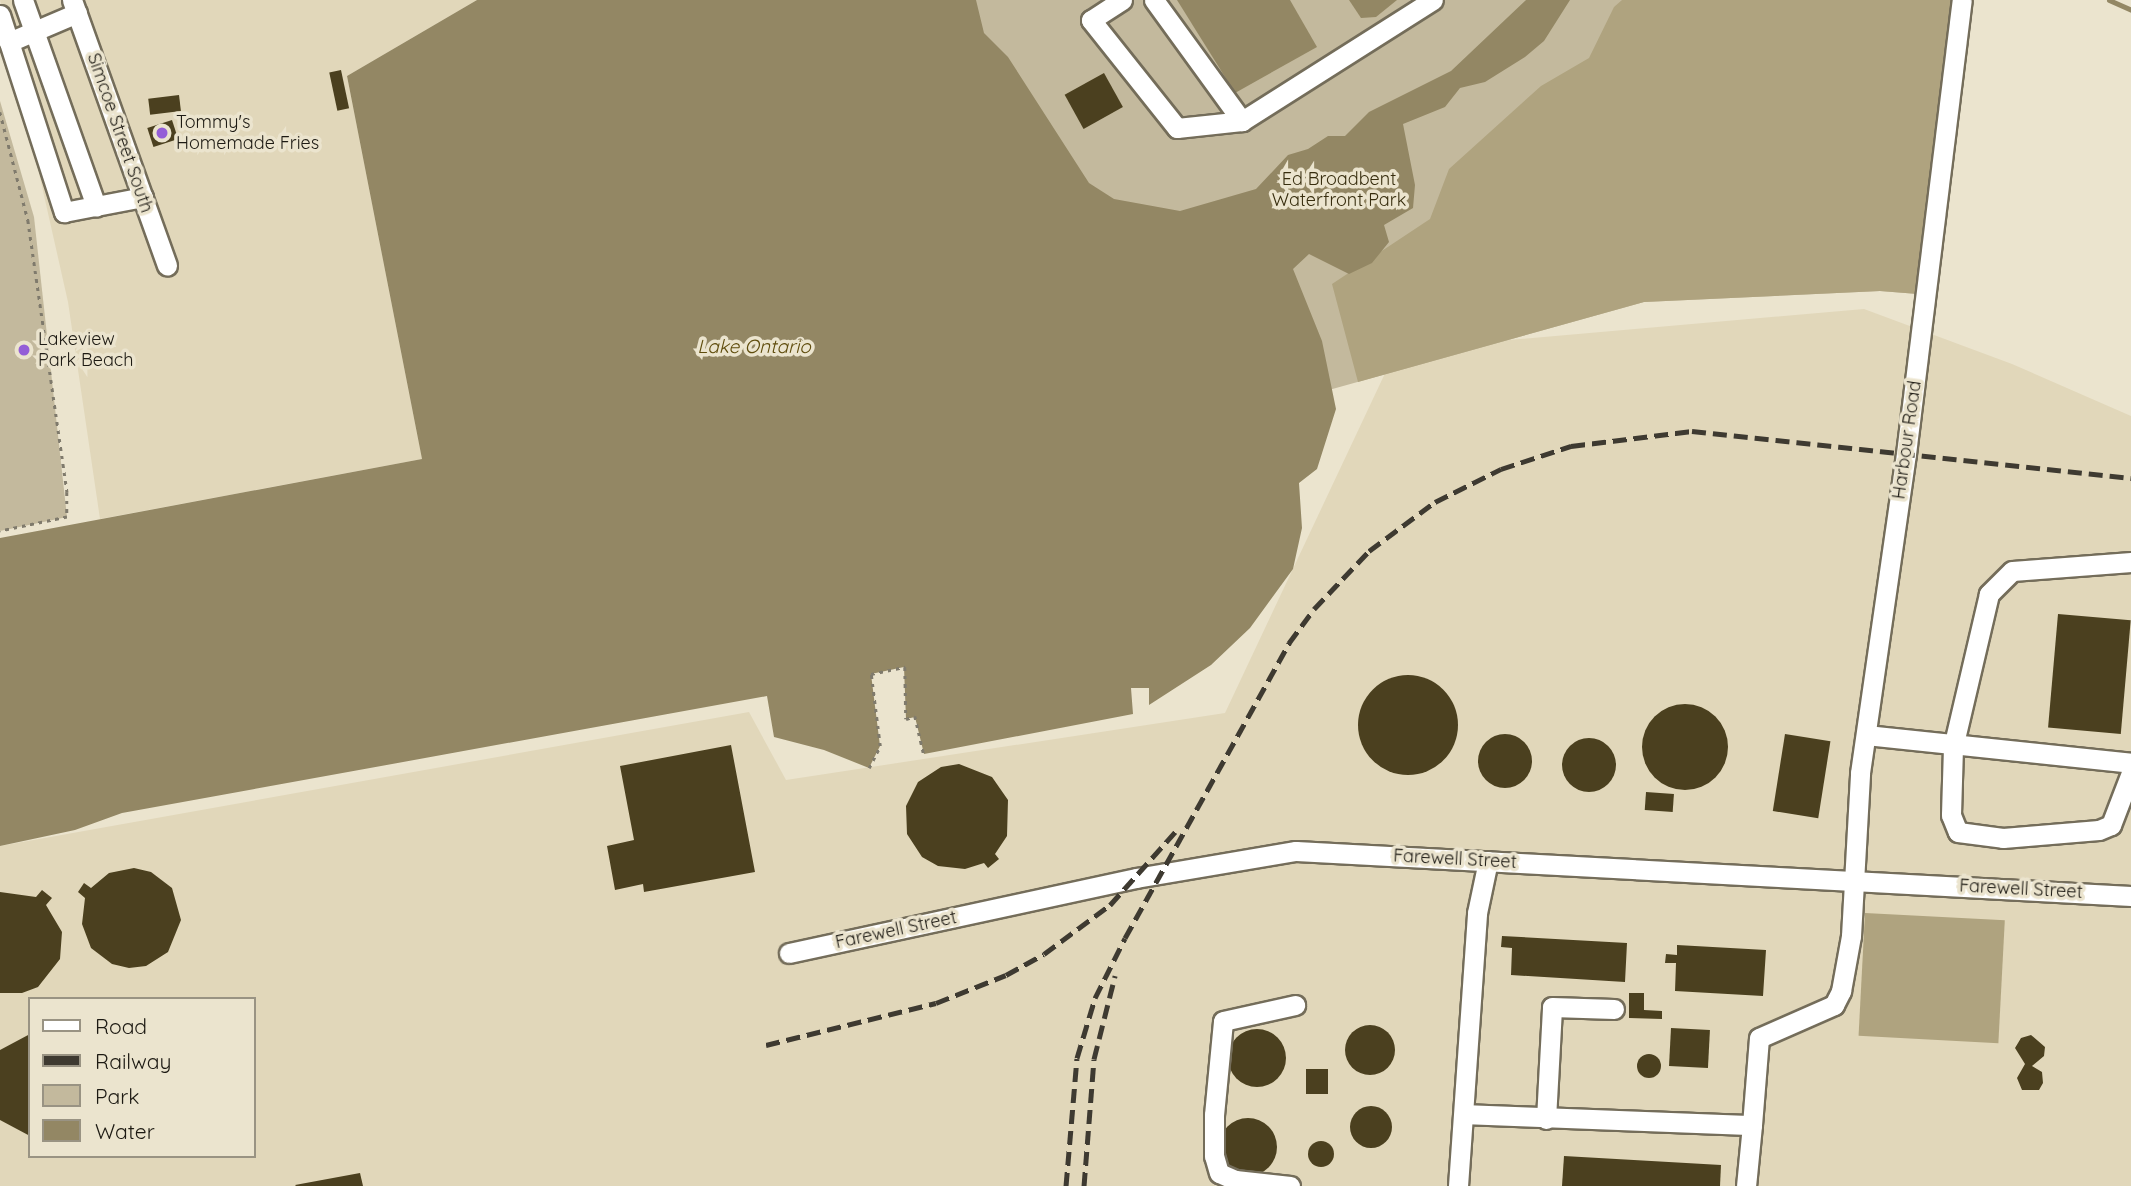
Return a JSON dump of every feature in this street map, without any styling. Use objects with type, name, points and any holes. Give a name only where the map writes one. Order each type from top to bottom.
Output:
[{"type":"street","points":[[23,0],[96,206]]},
{"type":"street","points":[[1122,0],[1091,20],[1177,128],[1242,121],[1433,0]]},
{"type":"street","points":[[1154,0],[1242,121]]},
{"type":"street","name":"Harbour Road","points":[[1752,1125],[1759,1038],[1834,1005],[1841,991],[1851,936],[1852,879],[1866,734],[1906,454],[1962,0]]},
{"type":"street","points":[[9,42],[75,7]]},
{"type":"street","name":"Simcoe Street South","points":[[75,7],[167,266]]},
{"type":"street","points":[[0,15],[64,212],[143,197]]},
{"type":"street","points":[[2131,562],[2012,570],[1989,594],[1953,747],[1951,816],[1958,832],[2003,838],[2099,830],[2111,825],[2127,796],[2131,773]]},
{"type":"street","points":[[1866,734],[1953,747],[2131,763]]},
{"type":"street","name":"Farewell Street","points":[[789,953],[1136,878],[1296,850],[2131,896]]},
{"type":"street","points":[[1458,1186],[1477,913],[1488,861]]},
{"type":"street","points":[[1290,1186],[1235,1180],[1219,1173],[1214,1156],[1214,1115],[1223,1020],[1295,1005]]},
{"type":"street","points":[[1546,1119],[1552,1007],[1614,1009]]},
{"type":"street","points":[[1465,1114],[1752,1125],[1746,1186]]},
{"type":"path","points":[[0,112],[29,220],[67,517],[0,531]]},
{"type":"path","points":[[869,768],[880,746],[871,674],[905,667],[906,719],[915,716],[924,754]]},
{"type":"shaded area","points":[[0,0],[477,0],[347,76],[422,459],[100,519],[68,302]]},
{"type":"shaded area","points":[[1622,0],[1955,0],[1918,294],[1880,291],[1644,302],[1358,382],[1332,284],[1430,219],[1449,169],[1541,86],[1589,58],[1614,7]]},
{"type":"shaded area","points":[[1864,309],[2012,364],[2131,416],[2131,1186],[0,1186],[0,846],[749,712],[786,780],[1225,713],[1396,350]]},
{"type":"shaded area","points":[[1865,913],[2005,920],[1998,1043],[1859,1036]]},
{"type":"green space","name":"Ed Broadbent Waterfront Park","points":[[948,0],[1955,0],[1918,294],[1880,291],[1644,302],[1293,400],[1074,222]]},
{"type":"green space","name":"Lakeview Park Beach","points":[[0,101],[34,217],[67,517],[0,531]]},
{"type":"water","name":"Lake Ontario","points":[[477,0],[976,0],[984,33],[1008,57],[1089,183],[1114,199],[1180,211],[1256,189],[1288,155],[1308,149],[1328,136],[1345,136],[1369,112],[1451,71],[1526,0],[1570,0],[1544,41],[1525,57],[1485,82],[1460,88],[1445,107],[1403,124],[1415,185],[1413,208],[1384,225],[1389,242],[1372,263],[1349,274],[1309,254],[1293,269],[1322,341],[1336,409],[1317,469],[1299,483],[1302,528],[1293,569],[1250,628],[1211,665],[1149,705],[1149,688],[1131,688],[1133,714],[924,754],[915,717],[906,719],[904,667],[871,674],[880,746],[869,768],[824,750],[774,737],[767,696],[122,813],[75,830],[0,846],[0,538],[422,459],[347,76]]},
{"type":"water","points":[[1177,0],[1290,0],[1317,47],[1235,93]]},
{"type":"water","points":[[1349,0],[1397,0],[1376,17],[1361,18]]},
{"type":"building","points":[[341,70],[349,108],[337,111],[329,72]]},
{"type":"building","points":[[1104,73],[1123,107],[1084,129],[1065,95]]},
{"type":"building","points":[[179,95],[181,111],[150,115],[148,99]]},
{"type":"building","name":"Tommy's Homemade Fries","points":[[172,120],[178,139],[153,147],[147,128]]},
{"type":"building","points":[[2058,614],[2131,620],[2121,734],[2048,728]]},
{"type":"building","points":[[1408,675],[1427,678],[1444,689],[1455,706],[1458,725],[1455,744],[1444,761],[1427,772],[1408,775],[1389,772],[1372,761],[1361,744],[1358,725],[1361,706],[1372,689],[1389,678]]},
{"type":"building","points":[[1685,704],[1701,708],[1715,717],[1724,731],[1728,747],[1724,763],[1715,777],[1701,786],[1685,790],[1669,786],[1655,777],[1646,763],[1642,747],[1646,731],[1655,717],[1669,708]]},
{"type":"building","points":[[1505,734],[1524,742],[1532,761],[1524,780],[1505,788],[1486,780],[1478,761],[1486,742]]},
{"type":"building","points":[[1785,734],[1830,741],[1818,818],[1773,811]]},
{"type":"building","points":[[1589,738],[1608,746],[1616,765],[1608,784],[1589,792],[1570,784],[1562,765],[1570,746]]},
{"type":"building","points":[[731,745],[755,872],[644,892],[643,884],[615,890],[607,846],[634,840],[620,766]]},
{"type":"building","points":[[959,764],[992,777],[1008,800],[1007,836],[995,854],[999,859],[988,868],[984,863],[965,869],[938,866],[922,857],[907,834],[906,806],[918,782],[941,767]]},
{"type":"building","points":[[1646,792],[1674,794],[1673,812],[1645,810]]},
{"type":"building","points":[[134,868],[151,872],[172,888],[181,920],[168,952],[146,966],[129,968],[112,964],[91,948],[82,924],[85,898],[78,892],[84,883],[91,888],[109,873]]},
{"type":"building","points":[[42,890],[52,898],[46,905],[62,932],[60,959],[38,987],[22,993],[0,993],[0,892],[36,897]]},
{"type":"building","points":[[1502,936],[1627,943],[1625,982],[1511,975],[1512,948],[1501,947]]},
{"type":"building","points":[[1677,945],[1766,950],[1763,996],[1675,991],[1676,963],[1665,963],[1666,954],[1677,955]]},
{"type":"building","points":[[1629,993],[1644,993],[1644,1010],[1662,1011],[1662,1019],[1629,1018]]},
{"type":"building","points":[[1370,1025],[1387,1033],[1395,1050],[1387,1067],[1370,1075],[1353,1067],[1345,1050],[1353,1033]]},
{"type":"building","points":[[1671,1028],[1710,1030],[1708,1068],[1669,1066]]},
{"type":"building","points":[[1251,1029],[1263,1029],[1278,1037],[1286,1052],[1286,1064],[1278,1079],[1263,1087],[1251,1087],[1236,1079],[1228,1064],[1228,1052],[1236,1037]]},
{"type":"building","points":[[28,1035],[28,1135],[0,1120],[0,1050]]},
{"type":"building","points":[[2031,1035],[2045,1047],[2044,1056],[2032,1066],[2042,1072],[2043,1083],[2039,1090],[2022,1090],[2017,1078],[2025,1064],[2015,1048],[2021,1038]]},
{"type":"building","points":[[1649,1054],[1660,1061],[1661,1066],[1654,1077],[1649,1078],[1638,1071],[1637,1066],[1644,1055]]},
{"type":"building","points":[[1306,1069],[1328,1069],[1328,1094],[1306,1094]]},
{"type":"building","points":[[1371,1106],[1386,1112],[1392,1127],[1386,1142],[1371,1148],[1356,1142],[1350,1127],[1356,1112]]},
{"type":"building","points":[[1242,1118],[1254,1118],[1269,1126],[1277,1141],[1277,1153],[1269,1168],[1254,1176],[1242,1176],[1227,1168],[1219,1153],[1219,1141],[1227,1126]]},
{"type":"building","points":[[1321,1141],[1330,1145],[1334,1154],[1330,1163],[1321,1167],[1312,1163],[1308,1154],[1312,1145]]},
{"type":"building","points":[[1564,1156],[1721,1165],[1720,1186],[1562,1186]]},
{"type":"building","points":[[360,1173],[363,1186],[295,1185]]},
{"type":"waterway","points":[[2109,0],[2131,10]]},
{"type":"railway","points":[[1066,1186],[1077,1058],[1095,998],[1125,938],[1289,643],[1314,609],[1369,551],[1435,502],[1501,469],[1571,446],[1692,431],[2131,478]]},
{"type":"railway","points":[[766,1045],[936,1003],[1006,975],[1044,954],[1110,905],[1175,832]]},
{"type":"railway","points":[[1084,1186],[1094,1059],[1115,976]]},
{"type":"place","name":"Tommy's Homemade Fries","points":[[162,133]]},
{"type":"place","name":"Lakeview Park Beach","points":[[24,350]]}]
